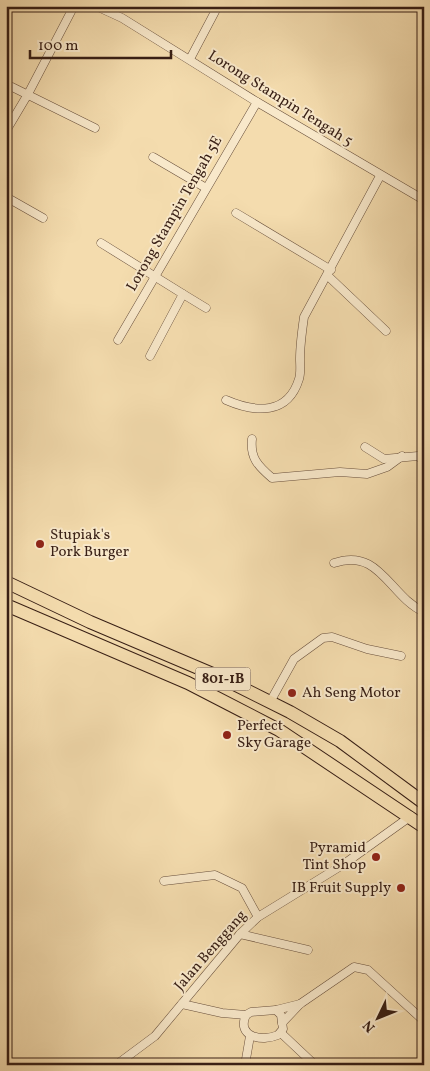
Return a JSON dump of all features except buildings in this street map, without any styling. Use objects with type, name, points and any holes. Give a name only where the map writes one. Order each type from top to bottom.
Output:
[{"type":"highway","name":"801-1B","points":[[6,582],[90,622],[222,678],[270,702],[340,741],[424,803]]},
{"type":"highway","points":[[6,605],[188,683],[279,730],[411,816],[424,827]]},
{"type":"street","points":[[6,131],[28,94],[74,6]]},
{"type":"street","name":"Lorong Stampin Tengah 5","points":[[96,6],[122,18],[257,102],[380,176],[424,200]]},
{"type":"street","points":[[190,60],[218,6]]},
{"type":"street","points":[[420,6],[424,8]]},
{"type":"street","points":[[6,84],[95,128]]},
{"type":"street","name":"Lorong Stampin Tengah 5E","points":[[118,340],[257,102]]},
{"type":"street","points":[[153,157],[206,188]]},
{"type":"street","points":[[226,400],[252,408],[268,410],[284,402],[293,392],[300,377],[301,333],[304,317],[330,273],[380,176]]},
{"type":"street","points":[[6,197],[43,218]]},
{"type":"street","points":[[236,212],[330,273],[386,331]]},
{"type":"street","points":[[101,242],[206,308]]},
{"type":"street","points":[[150,356],[183,294]]},
{"type":"street","points":[[252,439],[251,451],[258,466],[272,478],[340,472],[367,474],[388,467],[402,456]]},
{"type":"street","points":[[364,447],[384,459],[418,456],[424,461]]},
{"type":"street","points":[[334,563],[348,558],[370,563],[387,579],[398,594],[424,612]]},
{"type":"street","points":[[270,702],[294,659],[324,638],[332,637],[367,649],[401,656]]},
{"type":"street","name":"Jalan Benggang","points":[[116,1065],[155,1036],[240,934],[258,917],[344,864],[411,816]]},
{"type":"street","points":[[164,881],[215,875],[242,888],[258,917]]},
{"type":"street","points":[[240,934],[308,950]]},
{"type":"street","points":[[282,1023],[300,1004],[348,969],[361,967],[368,970],[424,1021]]},
{"type":"street","points":[[182,1004],[222,1013],[246,1015],[251,1012],[276,1010],[300,1004]]},
{"type":"street","points":[[276,1010],[281,1015],[281,1033]]},
{"type":"street","points":[[222,1013],[244,1023]]},
{"type":"street","points":[[246,1015],[245,1030],[250,1036],[274,1037],[281,1033]]},
{"type":"street","points":[[281,1033],[314,1065]]},
{"type":"street","points":[[244,1065],[250,1036]]},
{"type":"place","name":"Stupiak's Pork Burger","points":[[40,544]]},
{"type":"place","name":"Ah Seng Motor","points":[[292,693]]},
{"type":"place","name":"Perfect Sky Garage","points":[[227,735]]},
{"type":"place","name":"Pyramid Tint Shop","points":[[376,857]]},
{"type":"place","name":"IB Fruit Supply","points":[[401,888]]}]
